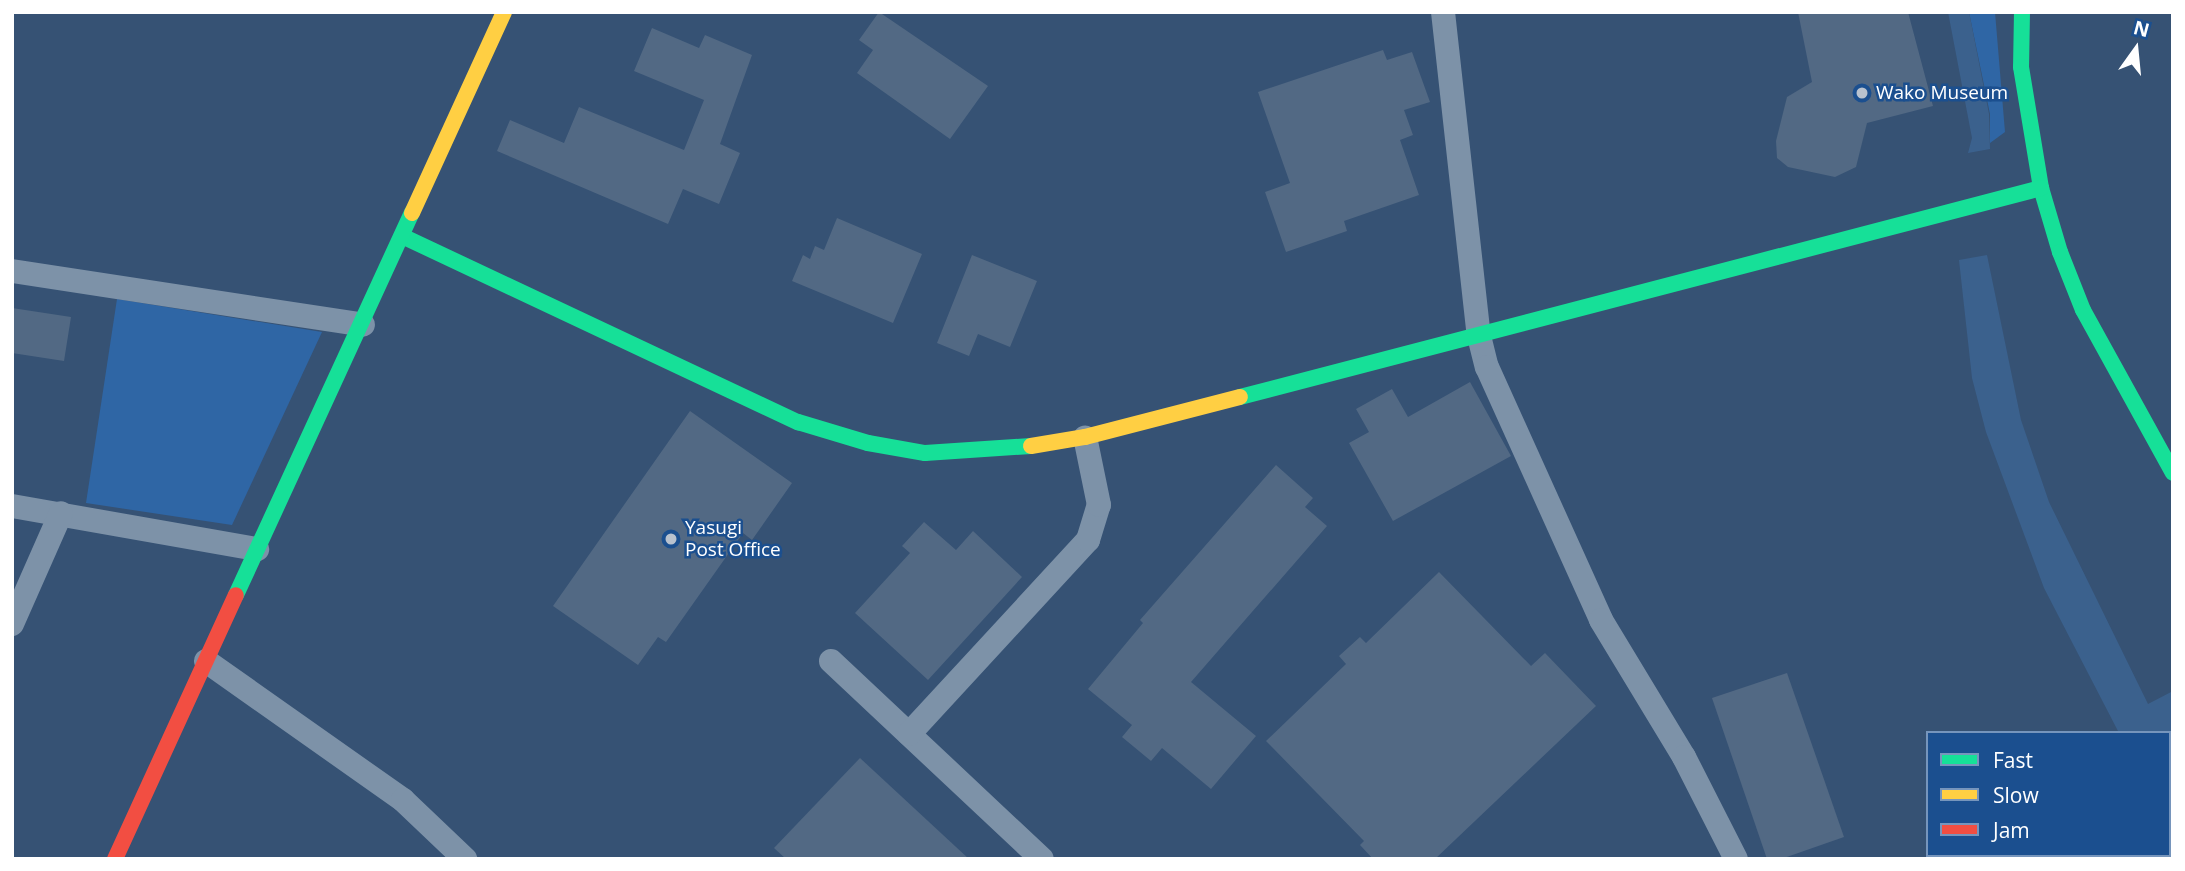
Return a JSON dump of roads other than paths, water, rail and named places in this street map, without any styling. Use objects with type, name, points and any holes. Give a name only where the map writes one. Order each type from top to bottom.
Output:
[{"type":"street","points":[[115,859],[363,325],[504,12]]},
{"type":"street","points":[[1443,12],[1479,336],[1518,440],[1601,620],[1684,757],[1736,859]]},
{"type":"street","points":[[2022,12],[2021,67],[2041,188],[2083,310],[2173,473]]},
{"type":"street","points":[[402,236],[738,397],[798,422],[868,443],[925,453],[999,452],[1085,437],[2041,188]]},
{"type":"street","points":[[12,271],[363,325]]},
{"type":"street","points":[[909,734],[1088,540],[1099,505],[1085,437]]},
{"type":"street","points":[[12,506],[257,549]]},
{"type":"street","points":[[12,624],[61,513]]},
{"type":"street","points":[[206,661],[403,800],[465,859]]},
{"type":"street","points":[[831,661],[1042,859]]},
{"type":"place","name":"Wako Museum","points":[[1862,93]]},
{"type":"place","name":"Yasugi Post Office","points":[[671,539]]}]
